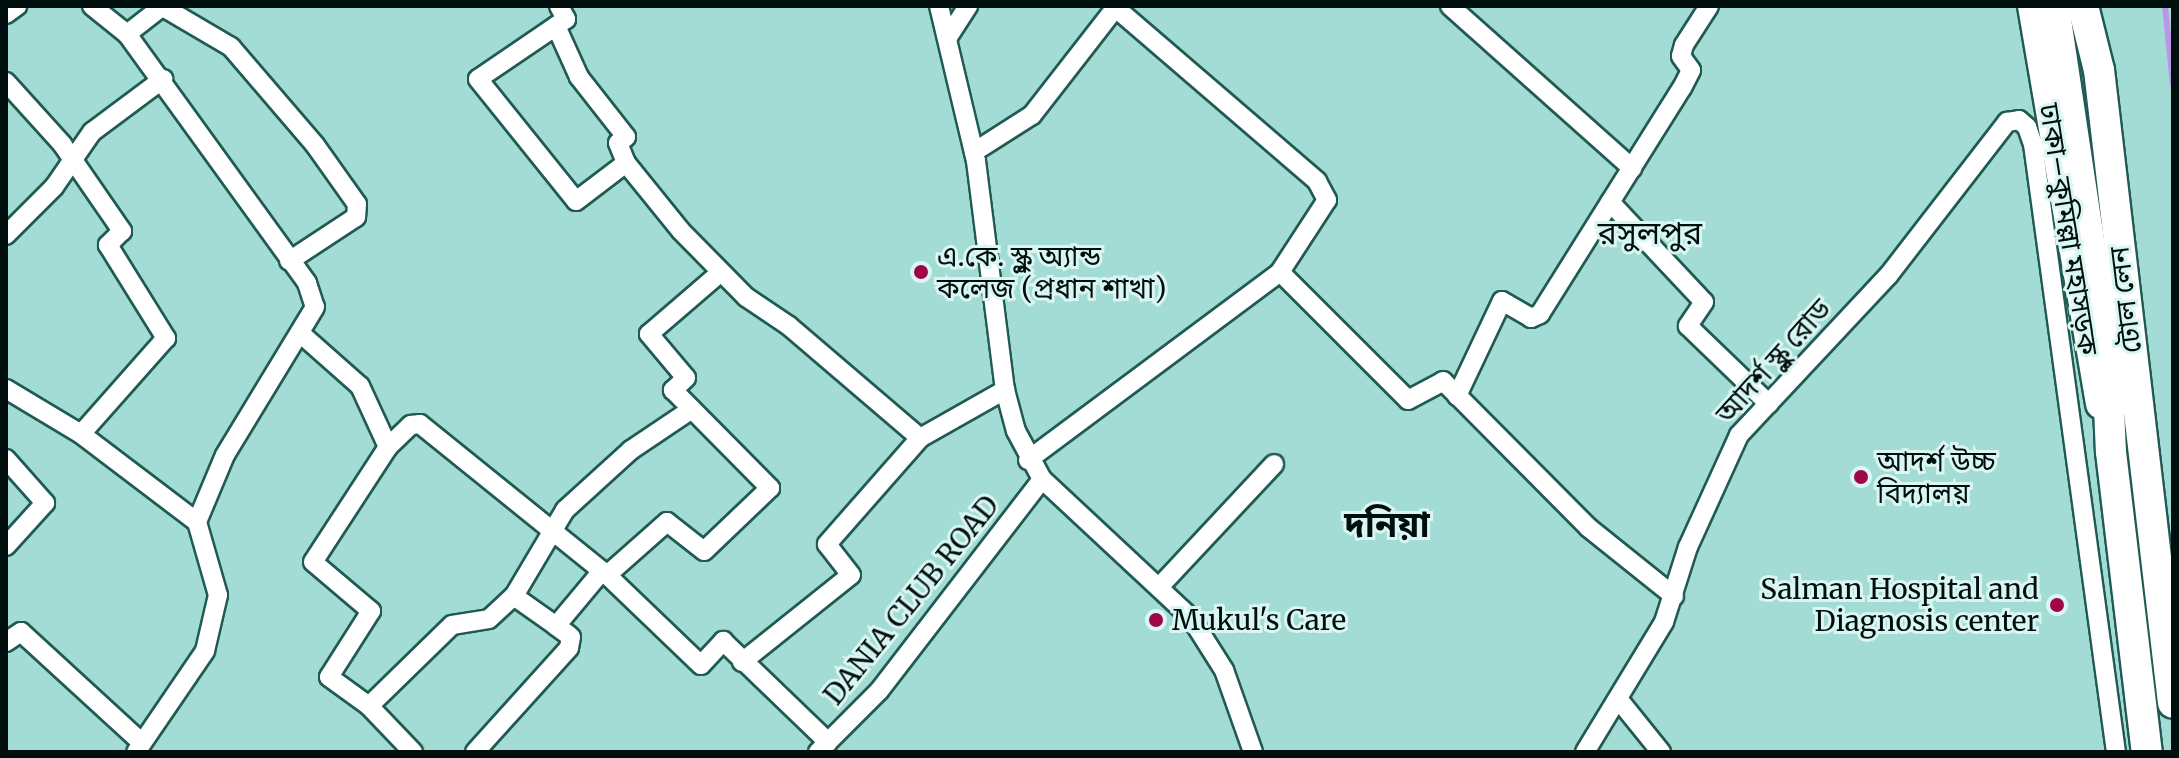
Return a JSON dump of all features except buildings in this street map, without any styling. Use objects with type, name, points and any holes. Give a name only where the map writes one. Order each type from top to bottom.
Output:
[{"type":"highway","name":"ঢাকা–কুমিল্লা মহাসড়ক","points":[[2054,6],[2107,362],[2111,452],[2139,747]]},
{"type":"highway","name":"টোল লেন","points":[[2083,6],[2099,70],[2173,703]]},
{"type":"highway","points":[[2098,6],[2099,70]]},
{"type":"highway","points":[[2103,101],[2128,201],[2173,550]]},
{"type":"main road","name":"ঢাকা–কুমিল্লা মহাসড়ক","points":[[2032,6],[2070,253],[2111,452]]},
{"type":"street","points":[[6,14],[17,6]]},
{"type":"street","points":[[92,6],[127,34],[163,79],[307,283],[315,307],[225,455],[197,522]]},
{"type":"street","points":[[127,34],[163,6],[231,47],[315,145],[357,204],[356,217],[289,261]]},
{"type":"street","points":[[559,6],[566,19],[478,79],[576,201],[626,163]]},
{"type":"street","points":[[939,6],[974,152],[1005,390],[1028,460],[1042,479],[1191,618],[1224,670],[1253,752]]},
{"type":"street","points":[[948,37],[968,6]]},
{"type":"street","points":[[1450,6],[1632,168]]},
{"type":"street","points":[[1457,396],[1498,305],[1507,302],[1531,318],[1540,314],[1682,88],[1691,70],[1681,56],[1684,45],[1709,6]]},
{"type":"street","points":[[974,152],[1032,115],[1117,7],[1326,192],[1327,200],[1280,272],[1028,460]]},
{"type":"street","points":[[556,26],[579,77],[626,137],[618,143],[626,163],[721,272],[920,438]]},
{"type":"street","points":[[6,235],[54,187],[92,132],[163,79]]},
{"type":"street","points":[[6,82],[62,144],[122,231],[108,245],[166,338],[81,434]]},
{"type":"street","name":"আদর্শ স্কুল রোড","points":[[1585,752],[1619,700],[1674,596],[1688,547],[1739,435],[1888,276],[2007,122],[2019,120],[2027,127],[2033,144],[2116,752]]},
{"type":"street","points":[[1610,202],[1704,302],[1688,326],[1769,404]]},
{"type":"street","points":[[569,635],[556,626],[604,573],[667,522],[704,551],[770,488],[673,390],[686,378],[649,334],[721,272]]},
{"type":"street","points":[[1280,272],[1408,400],[1440,379],[1589,528],[1674,596]]},
{"type":"street","points":[[300,333],[360,386],[388,447]]},
{"type":"street","points":[[6,389],[81,434],[197,522],[218,595],[205,651],[139,748],[21,632],[6,642]]},
{"type":"street","points":[[742,662],[851,575],[827,544],[920,438],[1005,390]]},
{"type":"street","points":[[369,706],[452,625],[489,619],[514,596],[555,533],[565,510],[631,450],[692,409]]},
{"type":"street","points":[[413,752],[369,706],[329,677],[371,611],[313,562],[388,447],[411,425],[420,424],[604,573],[701,665],[723,641],[823,747]]},
{"type":"street","points":[[6,459],[45,503],[6,546]]},
{"type":"street","points":[[1160,586],[1274,464]]},
{"type":"street","name":"DANIA CLUB ROAD","points":[[823,747],[925,635],[1042,479]]},
{"type":"street","points":[[514,596],[569,635]]},
{"type":"street","points":[[475,752],[569,648],[569,635]]},
{"type":"street","points":[[1619,700],[1661,752]]},
{"type":"waterway","points":[[2165,6],[2173,85]]},
{"type":"place","name":"এ.কে. স্কুল অ্যান্ড কলেজ (প্রধান শাখা)","points":[[921,272]]},
{"type":"place","name":"আদর্শ উচ্চ বিদ্যালয়","points":[[1861,477]]},
{"type":"place","name":"Salman Hospital and Diagnosis center","points":[[2057,605]]},
{"type":"place","name":"Mukul's Care","points":[[1156,620]]},
{"type":"district","name":"রসুলপুর","points":[[1650,233]]},
{"type":"district","name":"দনিয়া","points":[[1387,525]]}]
